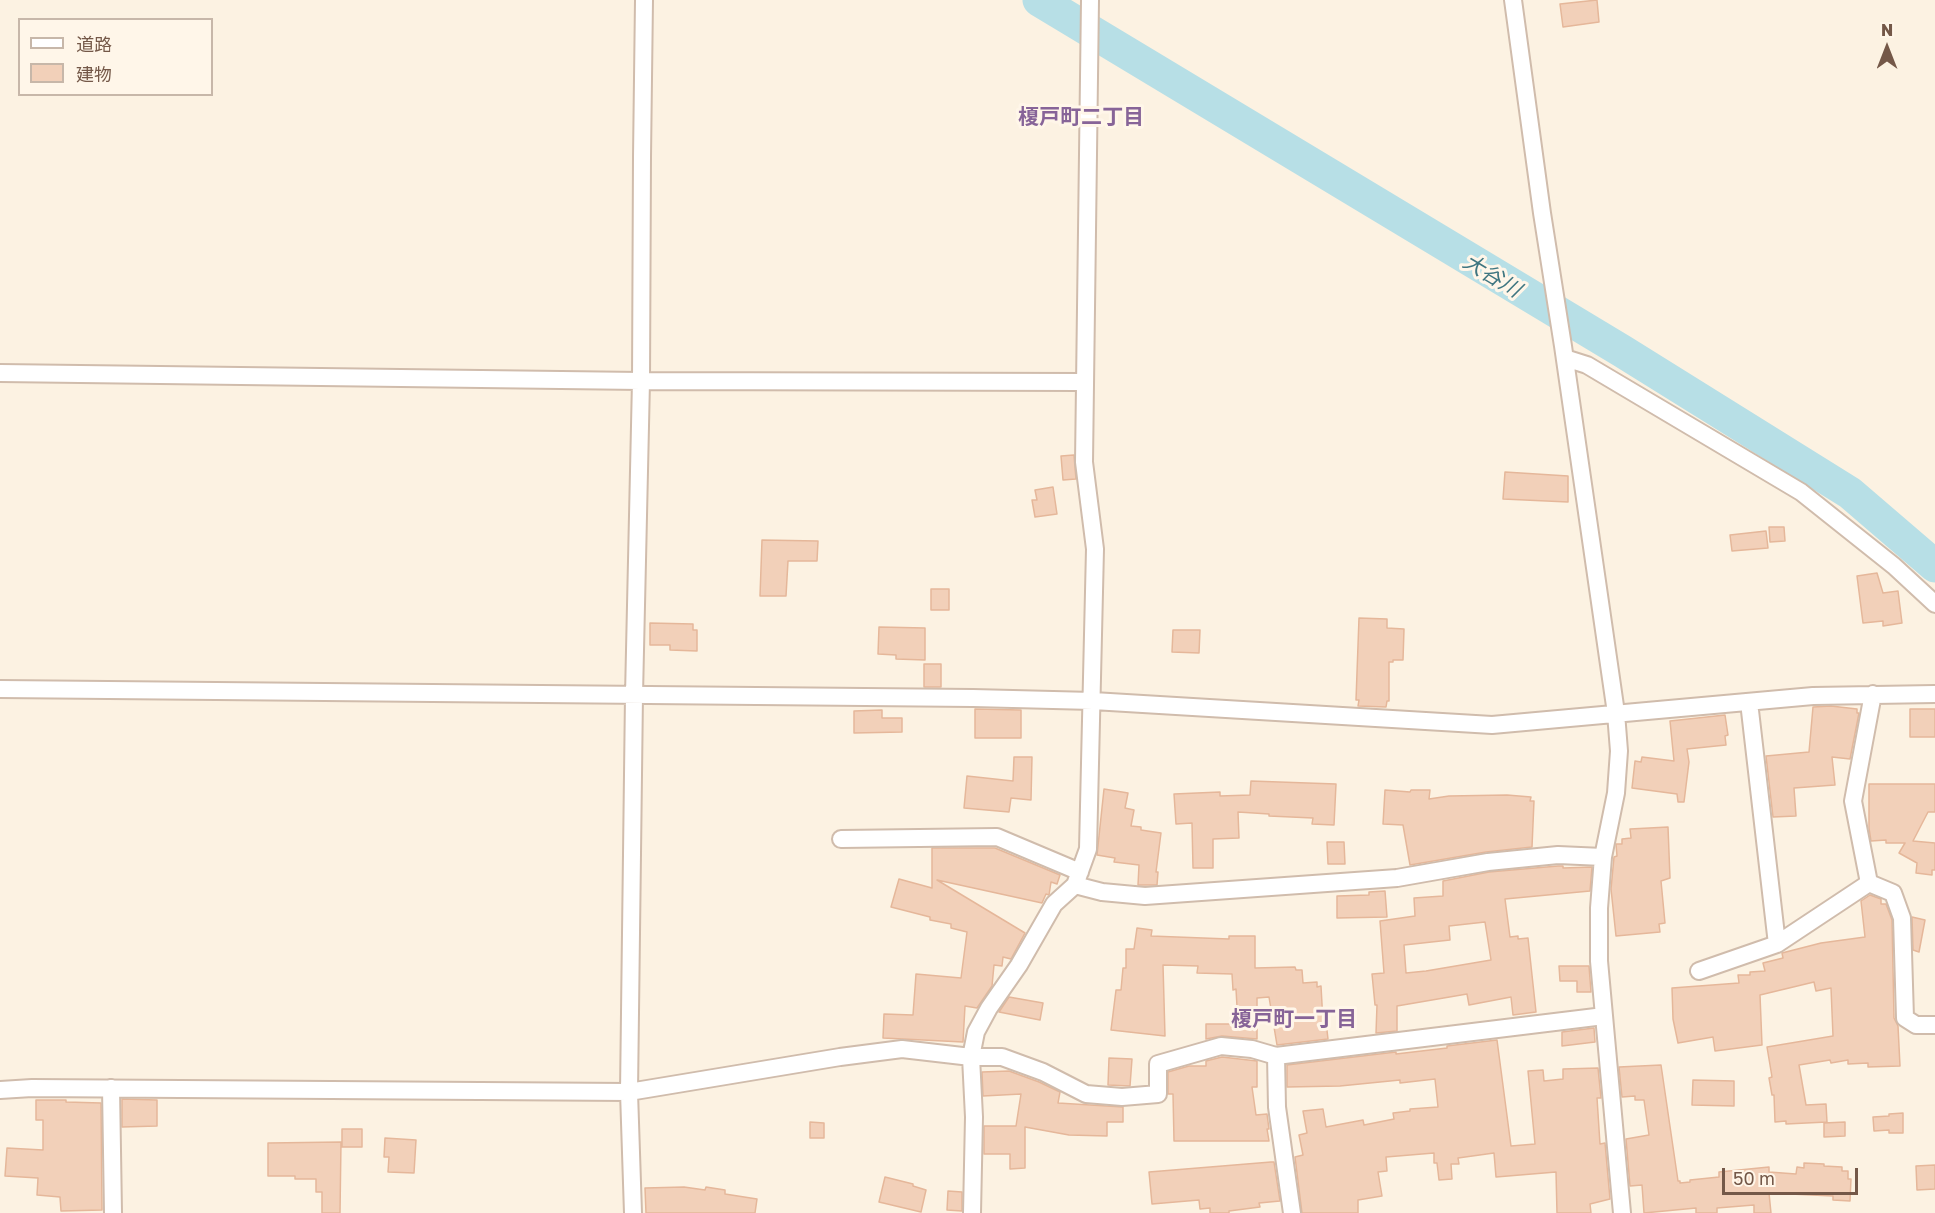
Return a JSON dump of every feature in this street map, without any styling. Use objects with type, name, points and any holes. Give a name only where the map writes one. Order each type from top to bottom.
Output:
[{"type":"street","points":[[633,1213],[629,1092],[641,381],[644,0]]},
{"type":"street","points":[[1513,0],[1551,276],[1616,713],[1619,751],[1616,793],[1603,857],[1599,908],[1599,961],[1622,1213]]},
{"type":"street","points":[[972,1213],[974,1117],[971,1057],[976,1032],[989,1008],[1019,965],[1054,904],[1077,878],[1088,849],[1095,549],[1084,462],[1090,3]]},
{"type":"street","points":[[1564,352],[1801,492],[1894,566],[1935,604]]},
{"type":"street","points":[[0,373],[641,381],[1084,382]]},
{"type":"street","points":[[0,689],[973,698],[1093,701],[1492,725],[1813,696],[1935,693]]},
{"type":"street","points":[[1869,883],[1853,801],[1873,694]]},
{"type":"street","points":[[1749,702],[1777,944]]},
{"type":"street","points":[[841,839],[997,837],[1102,892],[1145,896],[1397,878],[1488,862],[1558,855],[1603,857]]},
{"type":"street","points":[[1699,970],[1777,944],[1869,883]]},
{"type":"street","points":[[1869,883],[1893,893],[1902,918],[1905,1018],[1916,1025],[1935,1025]]},
{"type":"street","points":[[0,1090],[111,1088],[629,1092],[902,1049],[971,1057],[1002,1057],[1043,1072],[1086,1094],[1122,1096],[1158,1094],[1158,1064],[1221,1046],[1252,1049],[1276,1056],[1604,1016]]},
{"type":"street","points":[[1276,1056],[1277,1107],[1292,1213]]},
{"type":"street","points":[[111,1088],[113,1213]]},
{"type":"building","points":[[1597,0],[1599,22],[1563,27],[1560,4]]},
{"type":"building","points":[[1074,455],[1076,479],[1063,480],[1061,456]]},
{"type":"building","points":[[1505,472],[1568,476],[1568,502],[1503,499]]},
{"type":"building","points":[[1053,487],[1057,514],[1035,517],[1032,500],[1037,500],[1035,490]]},
{"type":"building","points":[[1769,527],[1784,527],[1785,541],[1770,542]]},
{"type":"building","points":[[1766,531],[1768,548],[1732,551],[1730,535]]},
{"type":"building","points":[[762,540],[818,541],[817,561],[788,561],[786,596],[760,596]]},
{"type":"building","points":[[1877,573],[1883,593],[1898,591],[1902,623],[1883,626],[1883,621],[1863,623],[1857,576]]},
{"type":"building","points":[[931,589],[949,589],[949,610],[931,610]]},
{"type":"building","points":[[1359,618],[1387,619],[1387,628],[1404,629],[1403,660],[1389,662],[1389,701],[1386,707],[1358,706],[1359,700],[1356,700]]},
{"type":"building","points":[[650,623],[693,624],[693,630],[697,630],[697,651],[670,650],[670,645],[650,645]]},
{"type":"building","points":[[879,627],[925,628],[925,660],[896,659],[896,655],[878,654]]},
{"type":"building","points":[[1173,630],[1200,630],[1199,653],[1172,652]]},
{"type":"building","points":[[924,664],[941,664],[941,687],[924,687]]},
{"type":"building","points":[[1831,706],[1857,709],[1859,713],[1850,759],[1832,757],[1835,785],[1794,788],[1796,816],[1773,817],[1766,756],[1809,752],[1813,707]]},
{"type":"building","points":[[975,709],[1021,710],[1021,738],[975,738]]},
{"type":"building","points":[[1910,709],[1935,709],[1935,737],[1910,737]]},
{"type":"building","points":[[882,710],[882,718],[902,718],[902,732],[854,733],[854,711]]},
{"type":"building","points":[[1725,715],[1728,735],[1725,736],[1726,745],[1687,749],[1689,762],[1684,802],[1678,802],[1677,794],[1632,788],[1635,761],[1641,762],[1642,757],[1674,761],[1670,721]]},
{"type":"building","points":[[1014,757],[1032,757],[1031,800],[1011,798],[1009,812],[964,808],[967,776],[1013,781]]},
{"type":"building","points":[[1251,781],[1336,784],[1334,825],[1312,824],[1313,818],[1238,812],[1239,838],[1213,839],[1213,868],[1193,868],[1192,823],[1176,824],[1174,794],[1220,792],[1220,796],[1250,795]]},
{"type":"building","points":[[1869,784],[1935,784],[1935,812],[1928,812],[1913,841],[1935,843],[1935,870],[1932,870],[1932,875],[1916,873],[1917,863],[1899,853],[1905,843],[1886,843],[1886,840],[1871,841]]},
{"type":"building","points":[[1104,789],[1128,793],[1125,808],[1134,810],[1131,826],[1161,833],[1156,872],[1158,872],[1157,885],[1138,885],[1139,865],[1114,862],[1115,858],[1097,855]]},
{"type":"building","points":[[1385,790],[1410,792],[1411,790],[1430,790],[1429,799],[1449,796],[1531,797],[1530,801],[1534,801],[1532,847],[1410,865],[1403,825],[1383,824]]},
{"type":"building","points":[[1668,827],[1670,878],[1661,881],[1665,923],[1659,924],[1660,932],[1616,936],[1611,889],[1614,857],[1617,856],[1616,844],[1622,844],[1622,839],[1631,838],[1630,829]]},
{"type":"building","points":[[1327,842],[1344,842],[1345,864],[1328,864]]},
{"type":"building","points":[[932,848],[995,848],[1060,875],[1057,884],[1051,882],[1049,895],[1046,894],[1042,903],[937,880],[1025,933],[1011,959],[1003,957],[1002,966],[994,965],[992,986],[977,1008],[965,1006],[963,1042],[883,1038],[884,1014],[913,1015],[916,974],[961,978],[967,932],[951,928],[951,924],[930,920],[930,917],[891,907],[899,879],[932,888]]},
{"type":"building","points":[[1558,866],[1563,866],[1563,868],[1592,867],[1590,891],[1505,899],[1510,937],[1528,938],[1536,1012],[1513,1015],[1511,997],[1469,1005],[1467,994],[1397,1006],[1397,1031],[1376,1033],[1377,1005],[1375,1005],[1372,974],[1384,973],[1380,921],[1415,916],[1414,898],[1443,896],[1443,881],[1489,872]],"holes":[[[1485,922],[1491,960],[1406,973],[1404,945],[1450,940],[1449,926]]]},
{"type":"building","points":[[1385,891],[1387,917],[1337,918],[1337,896],[1369,895],[1369,892]]},
{"type":"building","points":[[1870,895],[1881,899],[1881,904],[1886,904],[1892,920],[1894,1018],[1898,1026],[1900,1066],[1868,1067],[1868,1063],[1848,1064],[1848,1060],[1831,1063],[1830,1060],[1799,1065],[1806,1105],[1826,1104],[1827,1122],[1786,1124],[1786,1121],[1775,1122],[1774,1095],[1772,1095],[1769,1078],[1772,1077],[1767,1047],[1833,1036],[1831,988],[1816,991],[1814,982],[1760,995],[1762,1045],[1715,1051],[1713,1037],[1678,1043],[1673,1019],[1672,988],[1739,983],[1738,975],[1765,971],[1763,963],[1783,958],[1782,953],[1821,943],[1865,937],[1861,901]]},
{"type":"building","points":[[1912,917],[1925,920],[1919,952],[1913,950]]},
{"type":"building","points":[[1137,928],[1152,930],[1151,936],[1229,939],[1229,936],[1255,936],[1255,968],[1295,967],[1296,970],[1302,970],[1303,983],[1317,982],[1317,987],[1321,986],[1323,1022],[1326,1022],[1328,1039],[1277,1045],[1269,997],[1257,998],[1257,1039],[1222,1036],[1206,1039],[1206,1024],[1238,1024],[1236,989],[1233,990],[1232,974],[1197,973],[1198,966],[1163,965],[1165,1036],[1111,1030],[1116,990],[1121,990],[1123,968],[1126,968],[1126,949],[1134,949]]},
{"type":"building","points":[[1559,966],[1589,966],[1591,992],[1577,992],[1577,981],[1560,981]]},
{"type":"building","points":[[1009,997],[1043,1003],[1040,1020],[999,1012]]},
{"type":"building","points":[[1594,1028],[1595,1042],[1562,1046],[1562,1032]]},
{"type":"building","points":[[1497,1040],[1511,1146],[1535,1144],[1528,1071],[1543,1070],[1544,1081],[1563,1079],[1563,1069],[1598,1068],[1601,1098],[1597,1098],[1600,1144],[1605,1143],[1610,1199],[1590,1204],[1591,1213],[1557,1213],[1556,1172],[1496,1177],[1494,1153],[1458,1158],[1459,1164],[1451,1164],[1452,1179],[1439,1180],[1437,1163],[1434,1163],[1434,1153],[1386,1157],[1387,1171],[1378,1172],[1382,1196],[1358,1200],[1358,1213],[1302,1213],[1295,1157],[1303,1155],[1299,1135],[1307,1133],[1303,1111],[1323,1109],[1326,1127],[1363,1120],[1364,1125],[1394,1119],[1393,1113],[1438,1107],[1435,1079],[1400,1083],[1400,1080],[1340,1086],[1287,1087],[1287,1065],[1447,1048],[1447,1046]]},
{"type":"building","points":[[1222,1057],[1257,1061],[1257,1087],[1252,1087],[1256,1115],[1267,1114],[1269,1141],[1174,1141],[1173,1094],[1168,1094],[1168,1072],[1189,1066],[1206,1066],[1206,1061]]},
{"type":"building","points":[[1109,1058],[1132,1059],[1130,1086],[1108,1085]]},
{"type":"building","points":[[1661,1065],[1680,1183],[1719,1177],[1719,1172],[1769,1167],[1769,1172],[1796,1174],[1797,1167],[1804,1168],[1804,1163],[1824,1164],[1824,1166],[1842,1167],[1842,1171],[1848,1171],[1848,1179],[1851,1179],[1850,1201],[1833,1200],[1833,1196],[1769,1193],[1771,1213],[1754,1213],[1754,1205],[1717,1208],[1717,1213],[1696,1213],[1696,1208],[1644,1213],[1642,1185],[1630,1186],[1626,1139],[1649,1135],[1644,1100],[1635,1100],[1635,1096],[1622,1097],[1619,1067]]},
{"type":"building","points":[[1009,1071],[1060,1092],[1058,1103],[1123,1107],[1123,1122],[1107,1122],[1107,1136],[1069,1135],[1025,1127],[1025,1168],[1010,1169],[1010,1154],[984,1154],[984,1126],[1016,1126],[1021,1094],[983,1096],[982,1072]]},
{"type":"building","points":[[1693,1080],[1734,1081],[1734,1106],[1692,1105]]},
{"type":"building","points":[[122,1099],[157,1100],[157,1126],[122,1127]]},
{"type":"building","points":[[36,1100],[101,1103],[102,1210],[61,1211],[60,1197],[37,1195],[38,1178],[5,1176],[7,1148],[43,1150],[43,1120],[36,1120]]},
{"type":"building","points":[[1903,1113],[1903,1133],[1889,1133],[1889,1130],[1874,1131],[1873,1117]]},
{"type":"building","points":[[810,1122],[824,1123],[824,1138],[810,1138]]},
{"type":"building","points":[[1845,1122],[1845,1136],[1824,1137],[1824,1123]]},
{"type":"building","points":[[342,1129],[362,1129],[362,1147],[342,1147]]},
{"type":"building","points":[[385,1138],[416,1140],[414,1173],[388,1172],[389,1157],[384,1157]]},
{"type":"building","points":[[341,1142],[340,1213],[322,1213],[322,1192],[316,1192],[316,1179],[268,1176],[268,1143]]},
{"type":"building","points":[[1274,1162],[1280,1201],[1259,1203],[1260,1207],[1229,1211],[1229,1213],[1210,1213],[1210,1208],[1200,1209],[1199,1200],[1152,1204],[1149,1172]]},
{"type":"building","points":[[1935,1165],[1935,1189],[1917,1190],[1916,1166]]},
{"type":"building","points":[[885,1177],[926,1190],[921,1212],[879,1202]]},
{"type":"building","points":[[684,1187],[725,1190],[725,1194],[757,1199],[755,1213],[646,1213],[645,1188]]},
{"type":"building","points":[[948,1191],[962,1192],[962,1211],[947,1210]]},
{"type":"waterway","name":"大谷川","points":[[1039,0],[1622,351],[1850,493],[1935,566]]},
{"type":"district","name":"榎戸町二丁目","points":[[1081,117]]},
{"type":"district","name":"榎戸町一丁目","points":[[1294,1019]]}]
